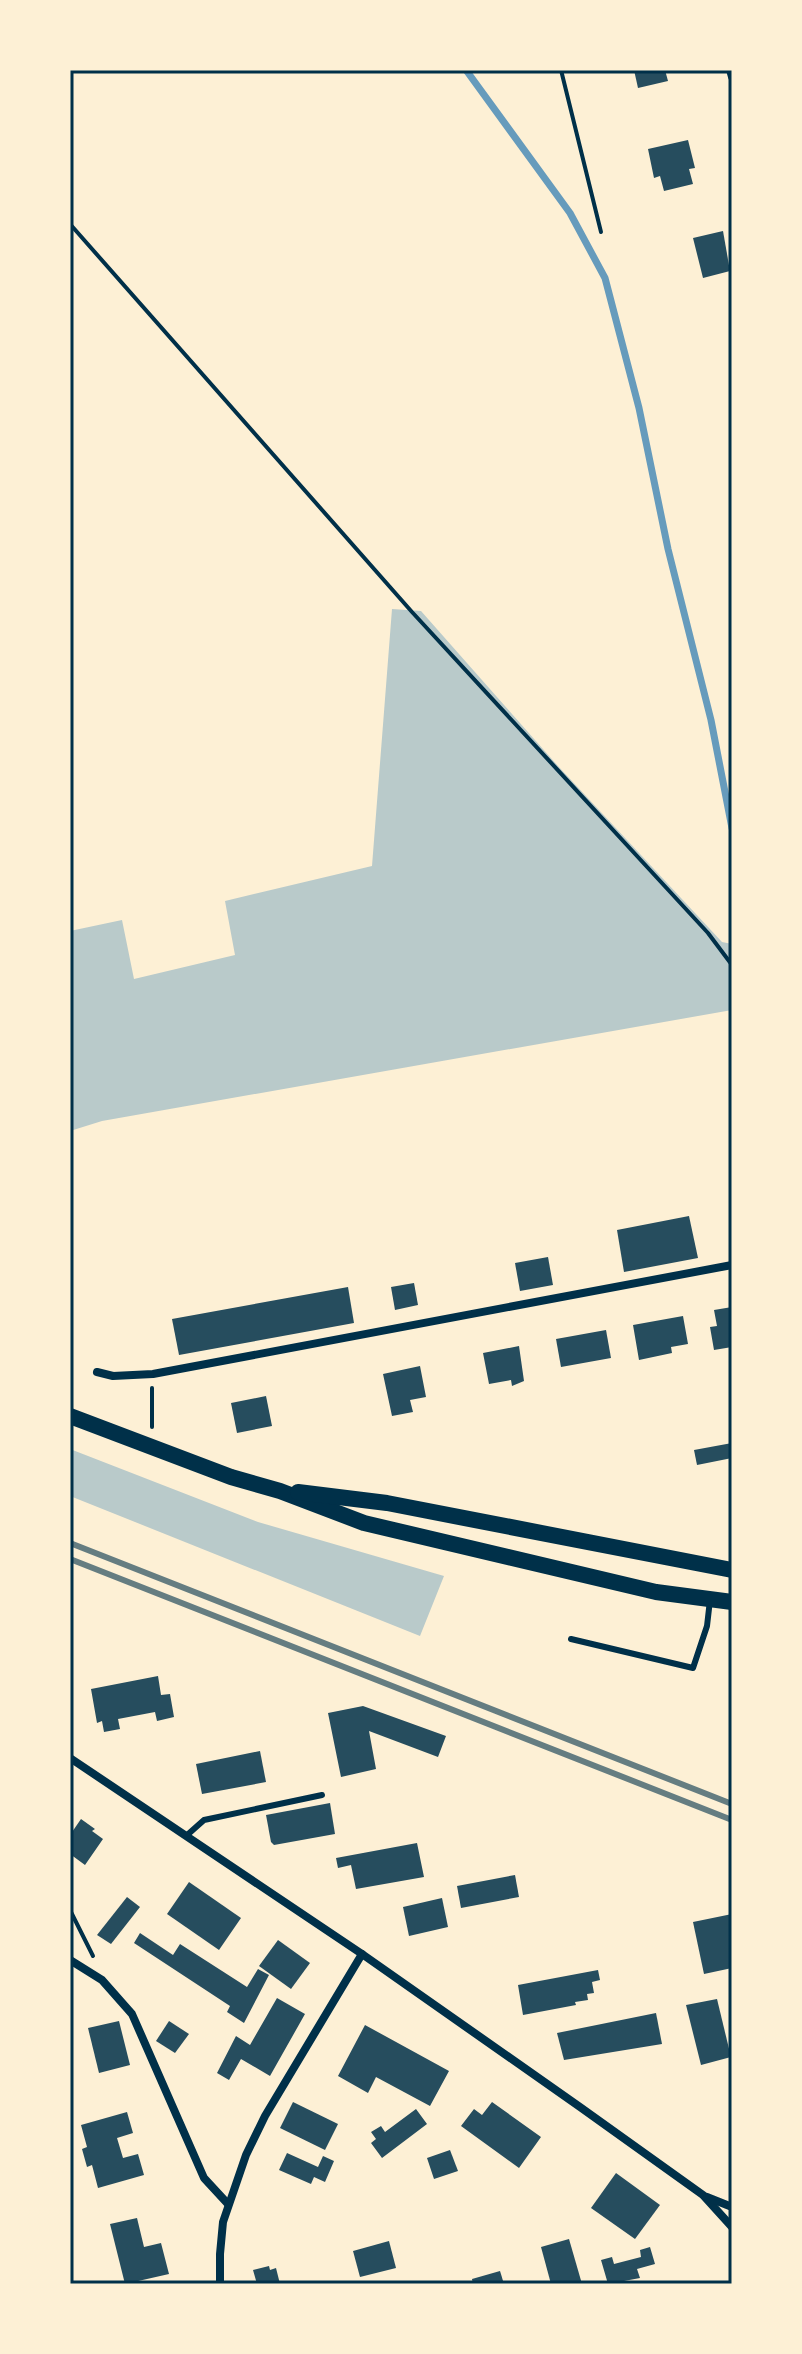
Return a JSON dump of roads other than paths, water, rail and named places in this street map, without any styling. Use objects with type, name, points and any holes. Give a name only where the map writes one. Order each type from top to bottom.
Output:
[{"type":"main road","points":[[70,1416],[364,1523],[656,1592],[732,1602]]},
{"type":"main road","points":[[280,1491],[373,1501],[732,1570]]},
{"type":"street","points":[[730,70],[732,77]]},
{"type":"street","points":[[97,1372],[113,1376],[153,1374],[732,1265]]},
{"type":"street","points":[[70,1758],[362,1954],[703,2195],[732,2227]]},
{"type":"street","points":[[220,2284],[220,2254],[228,2204],[246,2155],[265,2116],[362,1954]]},
{"type":"street","points":[[70,1960],[102,1980],[132,2014],[204,2178],[228,2204]]},
{"type":"street","points":[[703,2195],[732,2207]]},
{"type":"lane","points":[[571,1639],[693,1668],[707,1626],[710,1600]]},
{"type":"lane","points":[[186,1836],[204,1820],[322,1795]]},
{"type":"waterway","points":[[466,70],[570,213],[605,278],[639,408],[668,549],[711,720],[732,828]]},
{"type":"railway","points":[[70,1543],[732,1804]]},
{"type":"railway","points":[[70,1559],[732,1820]]}]
